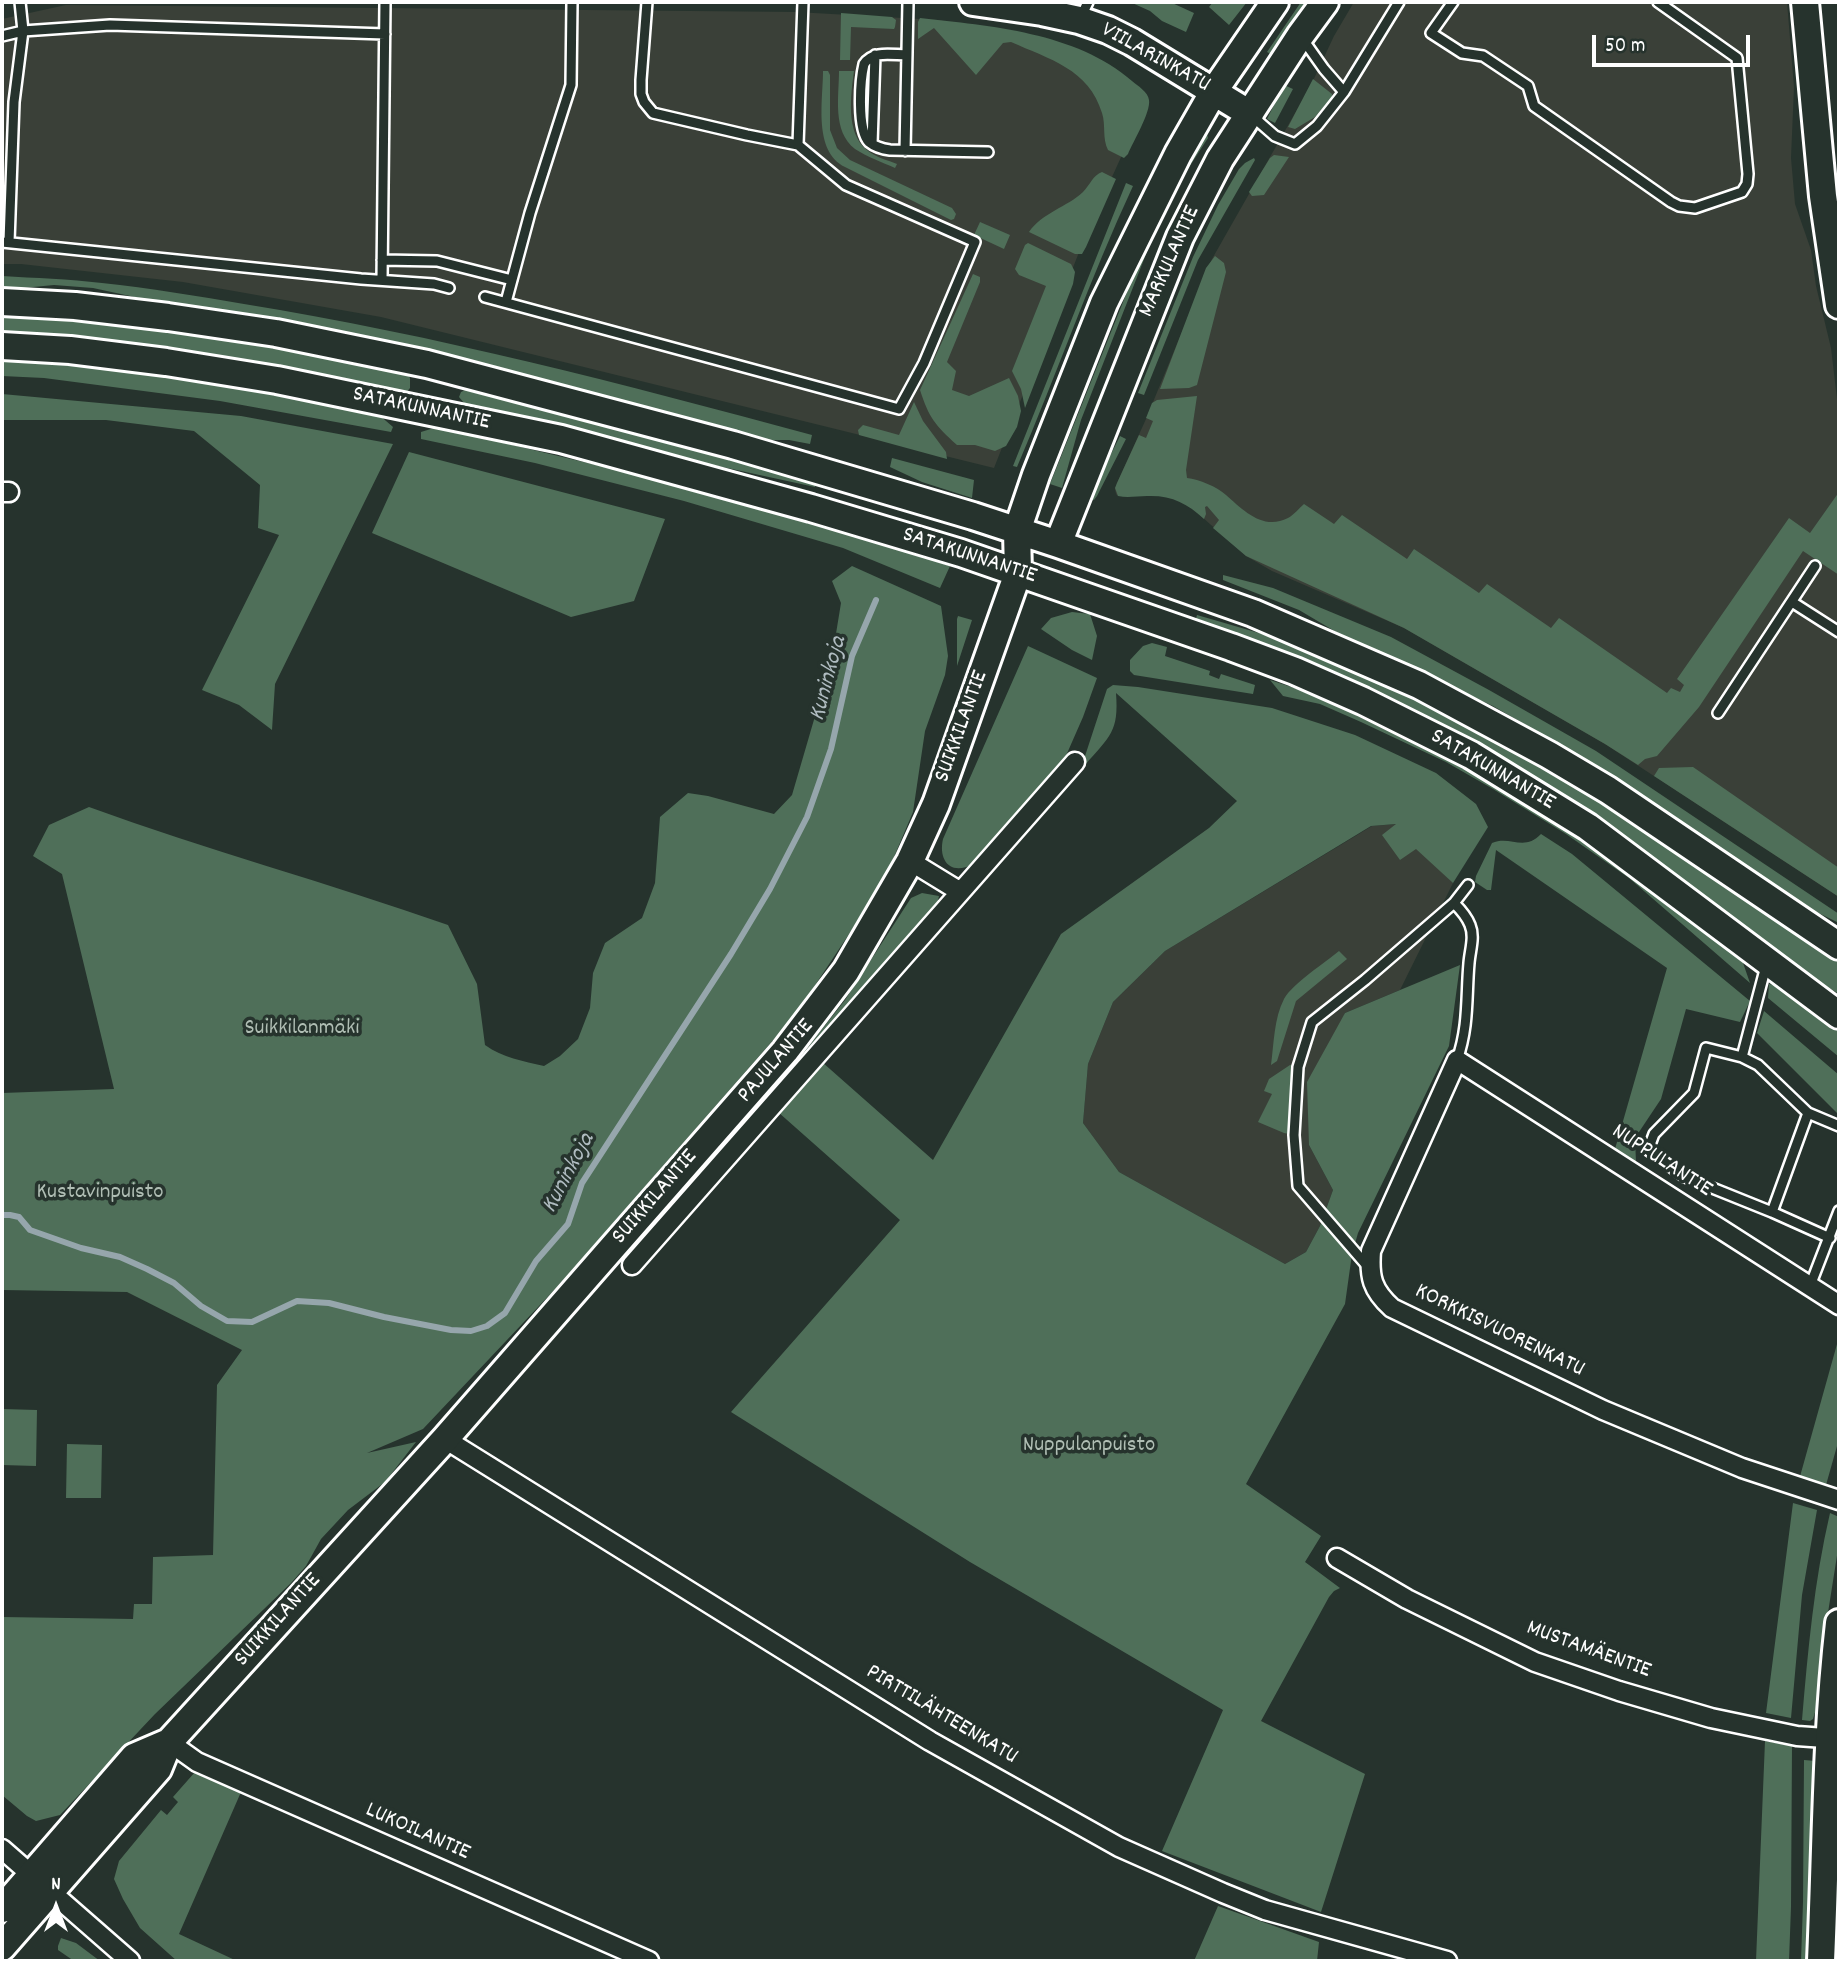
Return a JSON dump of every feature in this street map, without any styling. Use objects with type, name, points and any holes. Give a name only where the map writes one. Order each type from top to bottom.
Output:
[{"type":"main road","name":"VIILARINKATU","points":[[973,2],[1042,12],[1084,11],[1108,30],[1250,114]]},
{"type":"main road","name":"MARKULANTIE","points":[[1017,531],[1040,464],[1099,314],[1178,154],[1214,91],[1275,2]]},
{"type":"main road","name":"MARKULANTIE","points":[[1058,544],[1180,237],[1220,159],[1325,2]]},
{"type":"main road","points":[[1805,2],[1839,305]]},
{"type":"main road","name":"SATAKUNNANTIE","points":[[2,302],[75,306],[168,317],[276,333],[427,364],[733,445],[1058,544],[1253,613],[1419,685],[1608,790],[1839,946]]},
{"type":"main road","name":"SATAKUNNANTIE","points":[[2,346],[70,350],[277,380],[561,439],[961,552],[1295,671],[1363,701],[1471,755],[1588,827],[1839,1015]]},
{"type":"main road","points":[[1017,531],[1018,573]]},
{"type":"main road","points":[[1018,573],[1058,544]]},
{"type":"main road","name":"SUIKKILANTIE","points":[[2,1947],[41,1883],[134,1757],[169,1742],[445,1438],[622,1256],[846,971],[910,861],[936,804],[1018,573]]},
{"type":"main road","points":[[1821,1961],[1835,1738],[1835,1658],[1839,1623]]},
{"type":"main road","name":"SUIKKILANTIE","points":[[2,1909],[41,1883]]},
{"type":"street","name":"PAJULANTIE","points":[[622,1256],[1075,762]]},
{"type":"street","points":[[910,861],[959,891]]},
{"type":"street","points":[[1370,1269],[1371,1251],[1457,1060]]},
{"type":"street","name":"NUPPULANTIE","points":[[1457,1060],[1839,1305]]},
{"type":"street","name":"KORKKISVUORENKATU","points":[[1370,1269],[1377,1292],[1392,1308],[1604,1410],[1742,1468],[1839,1500]]},
{"type":"street","name":"PIRTTILÄHTEENKATU","points":[[445,1438],[930,1741],[1119,1847],[1265,1910],[1447,1961]]},
{"type":"street","name":"MUSTAMÄENTIE","points":[[1337,1558],[1407,1599],[1547,1666],[1711,1718],[1797,1736],[1835,1738]]},
{"type":"street","name":"LUKOILANTIE","points":[[169,1742],[197,1762],[649,1961]]},
{"type":"street","points":[[2,1849],[130,1961]]},
{"type":"lane","points":[[20,2],[23,31],[14,102],[6,242],[434,284],[449,288]]},
{"type":"lane","points":[[382,279],[385,2]]},
{"type":"lane","points":[[506,302],[530,213],[571,85],[572,2]]},
{"type":"lane","points":[[485,297],[899,409],[924,363],[975,242],[846,185],[798,145],[653,113],[641,94],[647,2]]},
{"type":"lane","points":[[798,145],[803,2]]},
{"type":"lane","points":[[905,151],[908,2]]},
{"type":"lane","points":[[1250,114],[1275,136],[1295,144],[1317,126],[1343,92],[1399,2]]},
{"type":"lane","points":[[1453,2],[1431,33],[1462,53],[1483,56],[1528,86],[1534,106],[1679,206],[1695,208],[1742,192],[1747,184],[1737,58],[1658,2]]},
{"type":"lane","points":[[2,36],[23,31],[110,25],[385,34]]},
{"type":"lane","points":[[1300,36],[1343,92]]},
{"type":"lane","points":[[907,55],[875,55],[867,59],[862,69],[861,124],[864,135],[879,148],[988,152]]},
{"type":"lane","points":[[382,260],[437,261],[512,280]]},
{"type":"lane","points":[[1718,713],[1815,566]]},
{"type":"lane","points":[[1792,602],[1839,632]]},
{"type":"lane","points":[[1370,1269],[1298,1186],[1294,1135],[1298,1068],[1312,1022],[1454,903],[1468,885]]},
{"type":"lane","points":[[1454,903],[1470,924],[1473,938],[1467,1017],[1463,1045],[1457,1060]]},
{"type":"lane","points":[[1742,1057],[1767,961]]},
{"type":"lane","points":[[1830,1238],[1685,1177],[1648,1150],[1654,1134],[1694,1093],[1706,1048],[1742,1057],[1758,1065],[1808,1113],[1839,1126]]},
{"type":"lane","points":[[1772,1212],[1808,1113]]},
{"type":"lane","points":[[1810,1286],[1839,1211]]},
{"type":"shaded area","points":[[1354,2],[1787,2],[1794,87],[1791,158],[1795,204],[1811,250],[1816,286],[1831,348],[1839,416],[1839,897],[1605,744],[1404,628],[1272,571],[1246,556],[1179,500],[1162,496],[1116,494],[1117,483],[1212,259],[1311,85],[1334,36]]},
{"type":"shaded area","points":[[66,5],[796,12],[938,20],[1016,33],[1102,61],[1147,100],[1087,232],[994,468],[381,317],[183,282],[2,264],[2,19]]},
{"type":"shaded area","points":[[1397,824],[1453,883],[1400,990],[1345,1013],[1309,1145],[1333,1190],[1320,1226],[1306,1252],[1285,1264],[1119,1172],[1083,1123],[1088,1064],[1113,1002],[1165,951],[1372,826]]},
{"type":"green space","points":[[1130,2],[1170,2],[1194,13],[1186,32]]},
{"type":"green space","points":[[1213,2],[1247,2],[1229,25],[1209,7]]},
{"type":"green space","points":[[1301,2],[1310,2],[1273,55],[1267,52]]},
{"type":"green space","points":[[841,13],[892,17],[896,20],[895,27],[851,27],[850,60],[840,60]]},
{"type":"green space","points":[[920,18],[1031,34],[1085,52],[1110,65],[1142,89],[1149,100],[1145,119],[1128,154],[1124,158],[1108,150],[1103,118],[1096,98],[1088,86],[1066,67],[1011,42],[1003,43],[976,75],[934,28],[918,39]]},
{"type":"green space","points":[[823,71],[828,71],[830,75],[830,130],[837,148],[850,160],[952,208],[956,214],[954,219],[951,220],[835,160],[824,138],[822,124]]},
{"type":"green space","points":[[839,71],[854,71],[851,113],[855,134],[860,143],[874,155],[897,164],[895,168],[860,152],[848,142],[838,113]]},
{"type":"green space","points":[[1313,79],[1332,94],[1332,97],[1315,117],[1295,129],[1288,127]]},
{"type":"green space","points":[[1284,85],[1293,89],[1275,123],[1267,119]]},
{"type":"green space","points":[[1205,134],[1208,138],[1182,178],[1150,244],[1081,420],[1062,488],[1050,484],[1160,210]]},
{"type":"green space","points":[[1274,155],[1289,157],[1264,195],[1252,196],[1249,192]]},
{"type":"green space","points":[[1254,158],[1198,260],[1144,395],[1138,393],[1193,257],[1218,205],[1239,169]]},
{"type":"green space","points":[[1102,172],[1116,179],[1082,254],[1075,254],[1029,232],[1034,225],[1077,197],[1096,175]]},
{"type":"green space","points":[[1126,183],[1133,186],[1017,467],[1013,466]]},
{"type":"green space","points":[[980,222],[1010,235],[1004,249],[974,235]]},
{"type":"green space","points":[[1028,243],[1071,264],[1075,272],[1073,284],[1025,408],[1021,389],[1012,371],[1046,286],[1019,275],[1015,269]]},
{"type":"green space","points":[[1215,256],[1224,263],[1226,272],[1197,385],[1189,388],[1160,389],[1206,268]]},
{"type":"green space","points":[[973,274],[980,277],[980,282],[947,362],[956,371],[952,390],[969,396],[1009,378],[1018,396],[1021,411],[1017,427],[1006,446],[995,451],[975,445],[957,445],[934,421],[920,390]]},
{"type":"green space","points":[[2,276],[120,285],[316,316],[600,379],[812,435],[810,444],[789,440],[765,440],[502,369],[367,336],[167,304],[93,288],[54,285],[2,290]]},
{"type":"green space","points":[[2,314],[74,319],[286,347],[406,371],[410,378],[410,388],[406,393],[283,369],[2,335]]},
{"type":"green space","points":[[2,360],[96,367],[237,388],[378,414],[393,427],[391,432],[220,401],[44,378],[2,376]]},
{"type":"green space","points":[[467,389],[817,480],[815,487],[563,430],[464,403],[459,397],[461,392]]},
{"type":"green space","points":[[2,394],[241,416],[393,444],[275,684],[272,730],[239,705],[202,690],[279,535],[258,528],[260,485],[194,431],[106,420],[2,420]]},
{"type":"green space","points":[[1197,396],[1187,478],[1218,489],[1246,512],[1270,522],[1288,518],[1304,504],[1334,524],[1342,515],[1407,559],[1414,549],[1479,593],[1487,584],[1551,628],[1559,618],[1667,693],[1671,688],[1680,692],[1684,685],[1677,679],[1789,518],[1810,533],[1839,492],[1839,575],[1803,551],[1699,707],[1657,756],[1645,759],[1638,765],[1404,628],[1246,556],[1213,528],[1219,520],[1207,506],[1204,519],[1185,504],[1171,499],[1156,496],[1118,496],[1115,488],[1139,435],[1146,438],[1153,421],[1146,418],[1152,403],[1157,400]]},
{"type":"green space","points":[[914,402],[923,421],[946,452],[947,459],[859,435],[858,430],[863,425],[899,435]]},
{"type":"green space","points":[[437,427],[680,485],[849,533],[950,566],[940,588],[843,548],[684,501],[535,463],[421,439],[421,432]]},
{"type":"green space","points":[[1120,436],[1126,439],[1097,496],[1094,500],[1090,499],[1091,494]]},
{"type":"green space","points":[[409,452],[665,519],[634,601],[571,617],[372,533]]},
{"type":"green space","points":[[892,458],[974,480],[972,498],[922,482],[890,467]]},
{"type":"green space","points":[[852,566],[941,606],[948,656],[945,675],[925,731],[913,812],[891,864],[851,931],[796,1014],[556,1288],[423,1429],[367,1453],[416,1442],[385,1482],[348,1510],[321,1539],[306,1566],[291,1583],[155,1714],[60,1815],[36,1821],[27,1816],[2,1795],[2,1617],[133,1619],[134,1604],[152,1604],[153,1557],[213,1555],[217,1385],[242,1350],[127,1292],[2,1290],[2,1093],[114,1089],[62,874],[33,856],[49,825],[89,807],[448,925],[477,984],[485,1045],[506,1056],[544,1066],[560,1056],[578,1039],[590,1008],[593,973],[605,943],[642,918],[655,883],[660,817],[688,793],[774,814],[792,795],[832,658],[841,603],[832,581]]},
{"type":"green space","points":[[1223,575],[1273,588],[1391,637],[1489,690],[1596,751],[1839,914],[1839,923],[1800,904],[1599,767],[1493,706],[1348,639],[1299,610],[1223,580]]},
{"type":"green space","points":[[1072,612],[1090,614],[1097,636],[1092,660],[1041,629],[1051,618]]},
{"type":"green space","points":[[1197,615],[1283,640],[1387,684],[1480,730],[1598,799],[1839,963],[1839,994],[1801,971],[1587,812],[1531,776],[1429,719],[1383,697],[1195,622]]},
{"type":"green space","points":[[958,616],[972,620],[957,666],[957,619]]},
{"type":"green space","points":[[1152,643],[1167,647],[1165,656],[1210,671],[1209,675],[1219,679],[1221,674],[1255,685],[1253,694],[1134,675],[1130,671],[1130,660],[1143,646]]},
{"type":"green space","points":[[1028,646],[1097,678],[1065,758],[973,864],[953,867],[944,860],[943,839]]},
{"type":"green space","points":[[1270,680],[1365,715],[1448,756],[1571,830],[1734,950],[1742,960],[1750,983],[1629,878],[1566,834],[1446,762],[1320,704],[1283,696]]},
{"type":"green space","name":"Nuppulanpuisto","points":[[1113,685],[1272,708],[1355,735],[1436,773],[1476,804],[1488,827],[1453,883],[1416,849],[1400,860],[1382,835],[1396,824],[1371,826],[1165,951],[1113,1002],[1088,1064],[1083,1123],[1119,1172],[1285,1264],[1306,1252],[1320,1226],[1333,1190],[1309,1145],[1307,1082],[1345,1013],[1460,965],[1449,1046],[1358,1233],[1352,1254],[1345,1304],[1246,1484],[1321,1536],[1305,1562],[1340,1588],[1329,1597],[1261,1721],[1365,1774],[1321,1912],[1162,1851],[1223,1710],[970,1562],[731,1412],[900,1220],[778,1112],[822,1062],[933,1160],[1061,934],[1209,828],[1237,801],[1116,693],[1116,717],[1111,733],[1085,765],[1085,756],[1107,689]]},
{"type":"green space","points":[[1693,767],[1839,868],[1839,897],[1654,776],[1659,768]]},
{"type":"green space","points":[[1541,834],[1572,854],[1750,1001],[1740,1022],[1686,1009],[1661,1099],[1635,1138],[1636,1162],[1615,1149],[1667,968],[1496,850],[1491,890],[1475,882],[1492,843],[1529,842]]},
{"type":"green space","points":[[922,893],[939,896],[936,909],[664,1222],[659,1218],[804,1052],[845,1000],[911,898]]},
{"type":"green space","points":[[1339,951],[1347,959],[1296,1001],[1277,1061],[1271,1065],[1276,1022],[1284,999],[1302,980]]},
{"type":"green space","points":[[1769,984],[1778,986],[1839,1032],[1839,1057],[1768,998]]},
{"type":"green space","points":[[1764,1011],[1839,1075],[1839,1115],[1757,1033]]},
{"type":"green space","points":[[1290,1065],[1298,1067],[1294,1135],[1258,1122],[1272,1094],[1264,1091],[1269,1079]]},
{"type":"green space","points":[[1839,1337],[1839,1439],[1826,1485],[1821,1486],[1799,1480]]},
{"type":"green space","points":[[2,1409],[37,1410],[36,1466],[2,1465]]},
{"type":"green space","points":[[67,1444],[102,1445],[101,1498],[66,1498]]},
{"type":"green space","points":[[1793,1503],[1817,1510],[1802,1595],[1791,1718],[1766,1713]]},
{"type":"green space","points":[[1830,1513],[1839,1517],[1839,1543],[1824,1638],[1817,1706],[1810,1721],[1802,1720],[1807,1668],[1816,1590]]},
{"type":"green space","points":[[1765,1741],[1792,1746],[1789,1961],[1756,1961]]},
{"type":"green space","points":[[1804,1760],[1816,1761],[1807,1961],[1801,1961],[1803,1902]]},
{"type":"green space","points":[[195,1772],[241,1792],[179,1934],[237,1961],[177,1961],[140,1928],[114,1879],[119,1861],[161,1810],[167,1815],[178,1802],[173,1797]]},
{"type":"green space","points":[[1218,1906],[1319,1942],[1317,1961],[1194,1961]]},
{"type":"green space","points":[[61,1938],[76,1943],[100,1961],[74,1961],[58,1950]]},
{"type":"waterway","name":"Kuninkoja","points":[[2,1215],[19,1217],[30,1230],[81,1248],[120,1257],[147,1269],[174,1283],[201,1306],[227,1321],[252,1322],[297,1301],[329,1303],[451,1330],[471,1331],[487,1326],[505,1313],[536,1261],[568,1224],[582,1183],[731,954],[770,889],[807,817],[831,749],[852,656],[876,600]]},
{"type":"park label","name":"Suikkilanmäki","points":[[302,1030]]},
{"type":"park label","name":"Kustavinpuisto","points":[[100,1194]]}]
